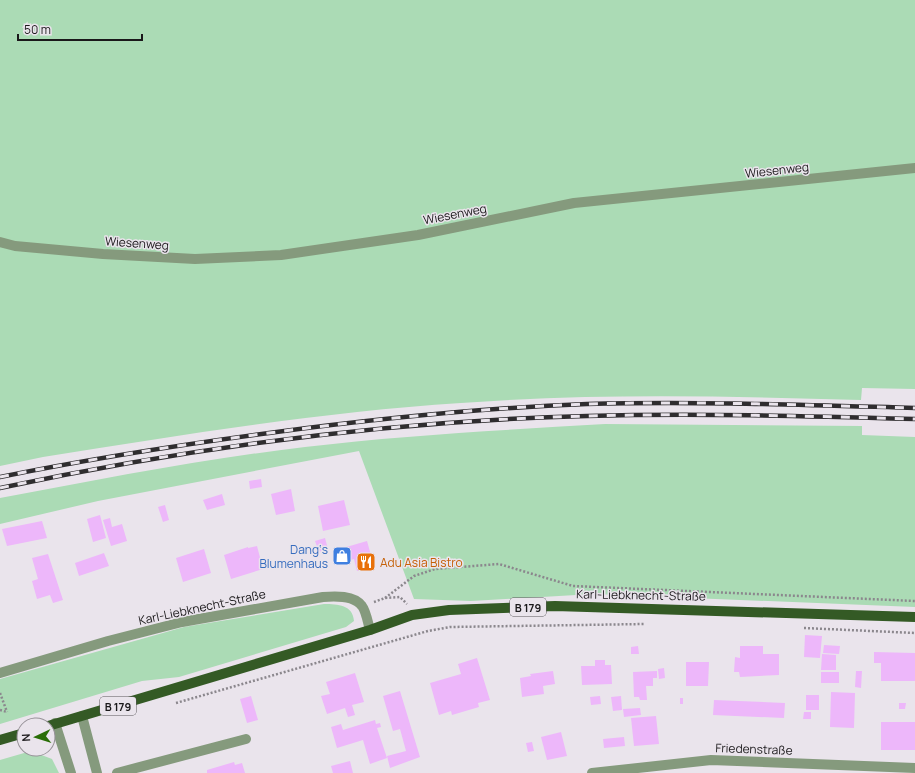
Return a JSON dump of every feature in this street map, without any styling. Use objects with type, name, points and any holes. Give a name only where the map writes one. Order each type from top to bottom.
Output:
[{"type":"main road","name":"Karl-Liebknecht-Straße","points":[[56,723],[370,630],[412,615],[449,610],[555,606],[915,617]]},
{"type":"main road","points":[[0,740],[16,735]]},
{"type":"street","name":"Wiesenweg","points":[[0,242],[15,246],[95,253],[195,259],[281,255],[418,235],[574,203],[915,168]]},
{"type":"street","name":"Karl-Liebknecht-Straße","points":[[0,673],[108,641],[182,622],[323,597],[351,599],[362,606],[370,630]]},
{"type":"street","points":[[82,716],[97,773]]},
{"type":"street","points":[[56,734],[71,773]]},
{"type":"street","points":[[116,773],[246,739]]},
{"type":"street","name":"Friedenstraße","points":[[592,773],[663,768],[711,760],[869,770],[915,768]]},
{"type":"path","points":[[385,598],[414,576],[435,569],[499,564],[573,586],[915,601]]},
{"type":"path","points":[[169,705],[435,629],[480,626],[649,624]]},
{"type":"path","points":[[803,628],[915,633]]},
{"type":"path","points":[[0,693],[7,712],[0,710]]},
{"type":"green space","points":[[0,0],[915,0],[915,389],[862,388],[861,400],[661,396],[511,400],[408,407],[251,425],[43,457],[0,466]]},
{"type":"green space","points":[[605,424],[862,426],[862,435],[915,437],[915,607],[593,594],[471,601],[414,599],[359,451],[98,501],[0,524],[0,498],[191,463],[305,447],[380,439]]},
{"type":"green space","points":[[324,604],[344,606],[351,612],[354,621],[346,627],[179,677],[142,681],[23,717],[16,717],[16,719],[0,724],[0,679],[184,627]]},
{"type":"green space","points":[[16,755],[16,757],[47,757],[52,759],[59,773],[0,773],[0,760]]},
{"type":"building","points":[[261,479],[262,487],[250,489],[249,481]]},
{"type":"building","points":[[291,489],[295,511],[276,515],[271,494]]},
{"type":"building","points":[[222,494],[225,505],[207,510],[203,500]]},
{"type":"building","points":[[344,500],[350,525],[323,531],[318,506]]},
{"type":"building","points":[[165,505],[169,520],[163,522],[158,507]]},
{"type":"building","points":[[100,515],[106,538],[93,542],[87,519]]},
{"type":"building","points":[[110,518],[112,527],[122,524],[127,541],[111,546],[103,520]]},
{"type":"building","points":[[42,521],[47,538],[7,546],[2,529]]},
{"type":"building","points":[[325,538],[328,549],[319,552],[315,541]]},
{"type":"building","points":[[367,541],[374,566],[357,571],[354,559],[339,563],[336,550]]},
{"type":"building","points":[[257,546],[263,569],[231,579],[224,555],[248,547]]},
{"type":"building","points":[[204,549],[211,573],[183,582],[176,558]]},
{"type":"building","points":[[104,553],[109,566],[79,576],[75,563]]},
{"type":"building","points":[[48,554],[63,600],[53,603],[50,595],[37,599],[32,581],[38,579],[32,558]]},
{"type":"building","points":[[805,635],[822,636],[820,658],[804,657]]},
{"type":"building","points":[[824,645],[840,646],[839,654],[823,653]]},
{"type":"building","points":[[638,646],[639,654],[631,654],[631,647]]},
{"type":"building","points":[[740,646],[763,646],[763,654],[779,654],[779,675],[740,677],[739,672],[734,672],[735,657],[740,658]]},
{"type":"building","points":[[874,652],[915,653],[915,681],[881,681],[881,663],[874,663]]},
{"type":"building","points":[[822,654],[836,655],[836,670],[821,670]]},
{"type":"building","points":[[477,658],[490,700],[478,703],[479,707],[452,715],[451,711],[439,715],[430,683],[461,674],[458,664]]},
{"type":"building","points":[[595,660],[605,660],[605,665],[611,665],[612,684],[582,685],[581,666],[595,666]]},
{"type":"building","points":[[686,662],[709,662],[708,686],[686,686]]},
{"type":"building","points":[[664,668],[665,678],[659,679],[658,669]]},
{"type":"building","points":[[553,671],[555,684],[543,686],[544,694],[522,697],[520,678],[531,676],[530,674]]},
{"type":"building","points":[[657,671],[657,678],[653,678],[653,686],[646,686],[647,700],[640,700],[639,697],[634,697],[633,672]]},
{"type":"building","points":[[856,671],[862,671],[861,688],[855,687]]},
{"type":"building","points":[[821,672],[839,672],[839,683],[821,683]]},
{"type":"building","points":[[355,673],[364,702],[352,705],[355,715],[348,717],[345,708],[327,714],[321,696],[330,694],[326,682]]},
{"type":"building","points":[[400,691],[420,757],[390,768],[387,756],[406,751],[400,729],[393,731],[383,696]]},
{"type":"building","points":[[831,692],[855,693],[854,728],[830,727]]},
{"type":"building","points":[[806,695],[819,695],[819,710],[806,710]]},
{"type":"building","points":[[251,696],[258,720],[247,723],[240,699]]},
{"type":"building","points":[[600,696],[601,704],[591,705],[590,697]]},
{"type":"building","points":[[621,696],[622,710],[613,711],[611,697]]},
{"type":"building","points":[[680,698],[683,698],[683,704],[680,704]]},
{"type":"building","points":[[714,700],[785,703],[784,718],[713,715]]},
{"type":"building","points":[[899,703],[906,703],[905,709],[899,709]]},
{"type":"building","points":[[640,708],[641,715],[624,717],[623,709]]},
{"type":"building","points":[[804,712],[811,712],[811,719],[803,719]]},
{"type":"building","points":[[656,716],[659,744],[634,746],[631,718]]},
{"type":"building","points":[[375,720],[376,724],[380,723],[381,727],[377,728],[387,758],[370,764],[363,740],[337,748],[331,727],[341,724],[343,730]]},
{"type":"building","points":[[881,722],[915,722],[915,750],[881,750]]},
{"type":"building","points":[[561,732],[567,756],[547,760],[541,737]]},
{"type":"building","points":[[624,737],[625,746],[604,748],[603,739]]},
{"type":"building","points":[[532,742],[534,751],[528,752],[526,743]]},
{"type":"building","points":[[350,761],[353,773],[333,773],[331,766]]},
{"type":"building","points":[[234,762],[235,765],[242,763],[245,773],[207,773],[207,770]]},
{"type":"railway","points":[[0,477],[168,447],[348,423],[467,411],[628,403],[915,408]]},
{"type":"railway","points":[[0,488],[145,460],[292,438],[439,424],[513,419],[628,415],[751,415],[915,419]]},
{"type":"place","name":"Dang‘s Blumenhaus","points":[[342,556]]},
{"type":"place","name":"Adu Asia Bistro","points":[[366,562]]}]
